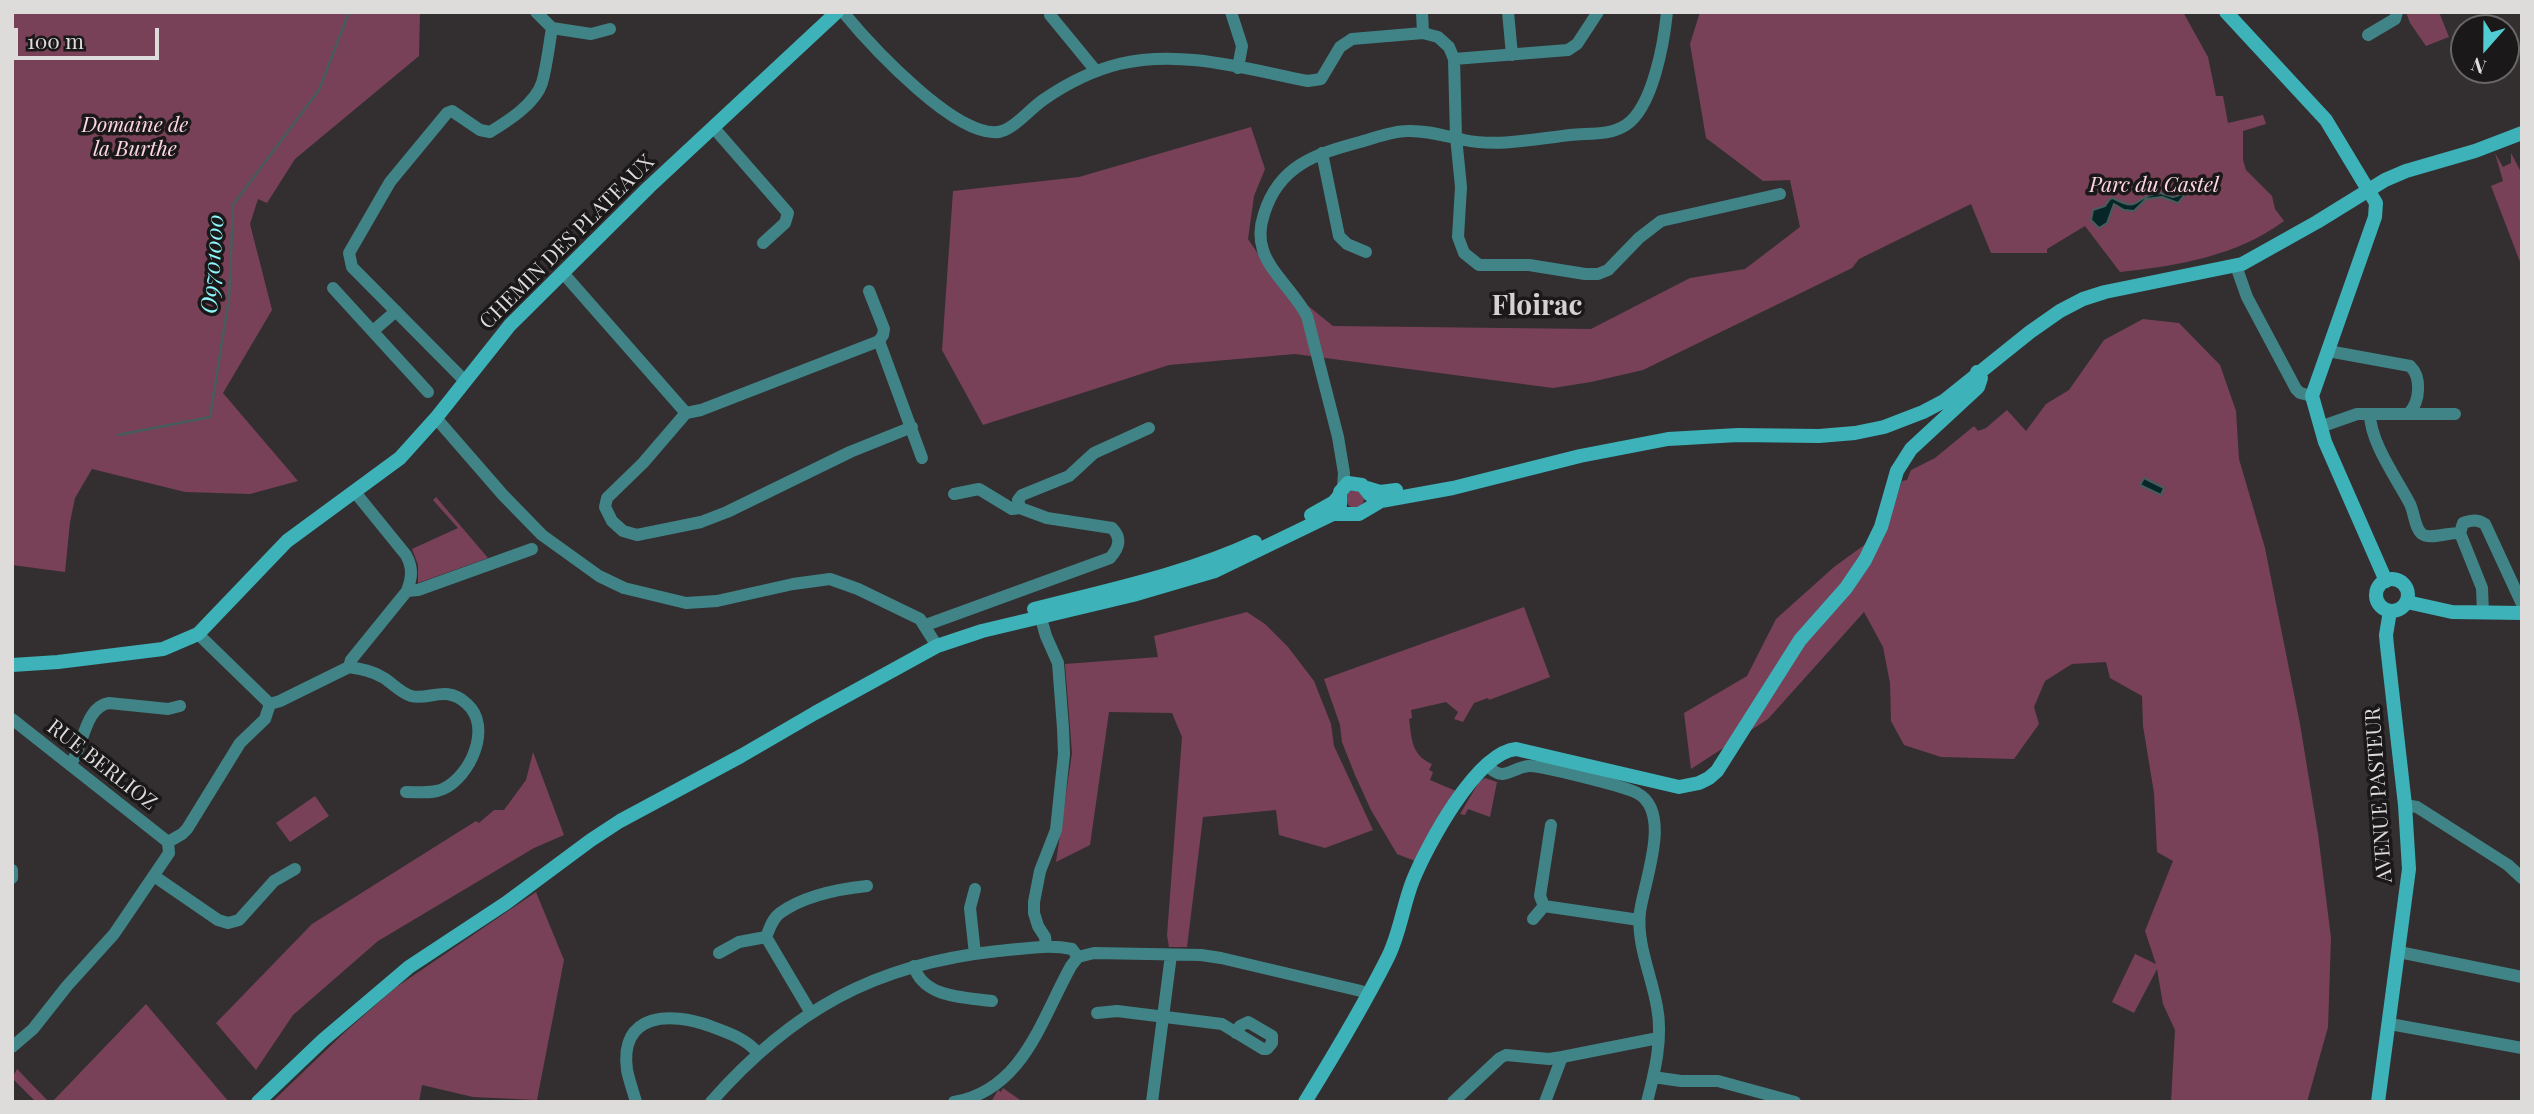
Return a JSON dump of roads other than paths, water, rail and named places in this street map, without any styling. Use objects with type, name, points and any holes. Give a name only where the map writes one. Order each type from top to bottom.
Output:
[{"type":"street","points":[[536,12],[552,27],[591,34],[610,29]]},
{"type":"street","name":"CHEMIN DES PLATEAUX","points":[[12,665],[163,649],[198,635],[287,541],[400,458],[436,418],[510,325],[619,216],[837,12]]},
{"type":"street","points":[[843,12],[917,90],[979,130],[995,133],[1006,130],[1044,100],[1096,71],[1150,58],[1167,57],[1308,82],[1321,79],[1340,47],[1352,38],[1423,33],[1437,37],[1449,47],[1454,59],[1456,137],[1461,187],[1458,237],[1464,253],[1479,265],[1529,265],[1598,274],[1608,270],[1639,238],[1661,221],[1780,194]]},
{"type":"street","points":[[1231,12],[1242,46],[1238,68]]},
{"type":"street","points":[[1422,12],[1423,33]]},
{"type":"street","points":[[1508,12],[1512,55]]},
{"type":"street","points":[[1454,59],[1568,50],[1577,44],[1598,12]]},
{"type":"street","points":[[1348,513],[1340,506],[1344,473],[1338,437],[1307,316],[1263,250],[1260,233],[1273,191],[1284,177],[1299,165],[1322,153],[1406,131],[1483,142],[1520,142],[1597,134],[1626,125],[1641,108],[1659,64],[1667,12]]},
{"type":"street","points":[[2226,12],[2326,120],[2370,190],[2377,206],[2312,396],[2320,427],[2386,580]]},
{"type":"street","points":[[2368,35],[2395,19],[2397,12]]},
{"type":"street","points":[[1050,15],[1096,71]]},
{"type":"street","points":[[465,381],[352,267],[349,259],[353,246],[390,182],[447,113],[452,111],[480,130],[490,132],[513,117],[537,94],[542,83],[552,27]]},
{"type":"street","points":[[713,127],[788,213],[785,223],[763,243]]},
{"type":"street","points":[[258,1102],[323,1040],[410,967],[506,903],[590,840],[815,713],[845,691],[935,642],[980,623],[1133,595],[1215,571],[1333,514],[1359,514],[1381,501],[1453,488],[1580,456],[1668,439],[1738,435],[1819,436],[1870,430],[1904,420],[1923,412],[1964,386],[1977,372],[2060,311],[2083,299],[2105,292],[2236,266],[2406,171],[2522,133]]},
{"type":"street","points":[[1322,153],[1339,236],[1366,252]]},
{"type":"street","points":[[2236,266],[2247,297],[2296,389],[2312,396]]},
{"type":"street","points":[[563,273],[686,413]]},
{"type":"street","points":[[333,288],[428,392]]},
{"type":"street","points":[[869,290],[884,329],[879,341],[701,410],[686,413],[607,498],[605,507],[612,521],[623,531],[637,535],[701,522],[727,512],[804,473],[912,427]]},
{"type":"street","points":[[373,331],[396,312]]},
{"type":"street","points":[[879,341],[922,458]]},
{"type":"street","points":[[2328,351],[2410,366],[2418,377],[2416,403],[2409,413]]},
{"type":"street","points":[[1039,612],[1228,553],[1328,506],[1355,482],[1380,492],[1432,485],[1579,449],[1667,433],[1738,428],[1819,428],[1868,423],[1919,405],[1977,372]]},
{"type":"street","points":[[1305,1102],[1392,948],[1418,869],[1473,776],[1501,753],[1516,749],[1679,787],[1709,778],[1733,747],[1800,640],[1846,588],[1865,560],[1881,527],[1897,471],[1910,449],[1978,387],[1981,377],[1977,372]]},
{"type":"street","points":[[2320,427],[2357,414],[2455,414]]},
{"type":"street","points":[[2370,414],[2370,424],[2393,476],[2410,504],[2417,529],[2428,537],[2447,532],[2459,533]]},
{"type":"street","points":[[436,418],[542,535],[599,576],[624,588],[686,603],[717,601],[793,584],[830,579],[858,589],[920,619],[935,642]]},
{"type":"street","points":[[1020,508],[1018,500],[1022,495],[1069,476],[1094,453],[1149,428]]},
{"type":"street","points":[[1338,437],[1352,473],[1371,498],[1368,508]]},
{"type":"street","points":[[926,625],[1110,558],[1117,550],[1118,534],[1112,528],[1047,518],[1020,508],[1005,506],[994,496],[979,489],[954,494]]},
{"type":"street","points":[[348,667],[407,591],[411,578],[411,565],[406,555],[354,491]]},
{"type":"street","points":[[2483,613],[2482,588],[2459,533],[2463,523],[2471,520],[2479,520],[2485,524],[2522,604]]},
{"type":"street","points":[[407,591],[418,590],[532,548]]},
{"type":"street","points":[[2386,580],[2402,582],[2408,591],[2407,601],[2400,609],[2390,611],[2381,606],[2377,597],[2379,587],[2386,580]]},
{"type":"street","points":[[2407,601],[2452,612],[2522,613]]},
{"type":"street","name":"AVENUE PASTEUR","points":[[2378,1102],[2408,879],[2405,806],[2386,646],[2390,611]]},
{"type":"street","points":[[1039,612],[1058,663],[1063,728],[1056,830],[1040,871],[1034,902],[1034,913],[1045,937],[1046,946]]},
{"type":"street","points":[[198,635],[270,704]]},
{"type":"street","points":[[270,704],[348,667],[383,677],[411,696],[441,694],[460,698],[474,712],[476,722],[476,741],[461,777],[440,790],[406,792]]},
{"type":"street","points":[[12,1047],[33,1030],[67,986],[114,934],[169,853],[168,842],[187,829],[233,753],[265,719],[270,704]]},
{"type":"street","points":[[70,765],[78,755],[92,714],[101,705],[168,709],[180,706]]},
{"type":"street","name":"RUE BERLIOZ","points":[[12,719],[168,842]]},
{"type":"street","points":[[1486,764],[1492,771],[1502,774],[1532,766],[1629,789],[1646,799],[1654,811],[1657,825],[1639,920],[1657,1007],[1658,1038],[1647,1102]]},
{"type":"street","points":[[2405,806],[2417,807],[2508,865],[2522,878]]},
{"type":"street","points":[[1544,905],[1540,896],[1551,825]]},
{"type":"street","points":[[154,876],[218,920],[234,923],[274,881],[295,869]]},
{"type":"street","points":[[12,870],[12,877]]},
{"type":"street","points":[[766,937],[773,920],[780,913],[839,889],[867,886]]},
{"type":"street","points":[[975,890],[970,908],[975,954]]},
{"type":"street","points":[[1544,905],[1639,920]]},
{"type":"street","points":[[1533,919],[1544,905]]},
{"type":"street","points":[[719,953],[739,942],[766,937]]},
{"type":"street","points":[[766,937],[811,1013]]},
{"type":"street","points":[[711,1102],[757,1052],[811,1013],[856,988],[914,966],[975,954],[1046,946],[1072,949],[1078,957]]},
{"type":"street","points":[[954,1102],[981,1095],[1012,1072],[1078,957],[1094,953],[1221,958],[1367,994]]},
{"type":"street","points":[[2399,953],[2522,977]]},
{"type":"street","points":[[1152,1102],[1171,956]]},
{"type":"street","points":[[914,966],[921,982],[940,992],[992,1001]]},
{"type":"street","points":[[1097,1013],[1117,1011],[1222,1024],[1236,1033]]},
{"type":"street","points":[[636,1102],[627,1070],[629,1042],[637,1029],[651,1020],[693,1020],[748,1042],[757,1052]]},
{"type":"street","points":[[2390,1024],[2522,1048]]},
{"type":"street","points":[[1453,1102],[1506,1055],[1549,1059],[1658,1038]]},
{"type":"street","points":[[1545,1102],[1562,1057]]},
{"type":"street","points":[[1653,1077],[1681,1081],[1718,1081],[1795,1102]]},
{"type":"water","points":[[2160,193],[2173,197],[2186,193],[2178,203],[2162,197],[2146,199],[2134,211],[2124,210],[2114,204],[2107,223],[2099,228],[2091,220],[2093,210],[2105,206],[2110,199],[2133,204]]},
{"type":"water","points":[[2144,478],[2164,488],[2161,495],[2140,485]]},
{"type":"waterway","name":"O9701000","points":[[118,435],[210,417],[229,298],[233,205],[319,90],[349,12]]},
{"type":"district","name":"Floirac","points":[[1537,306]]},
{"type":"park label","name":"Domaine de la Burthe","points":[[135,137]]},
{"type":"park label","name":"Parc du Castel","points":[[2154,185]]}]
